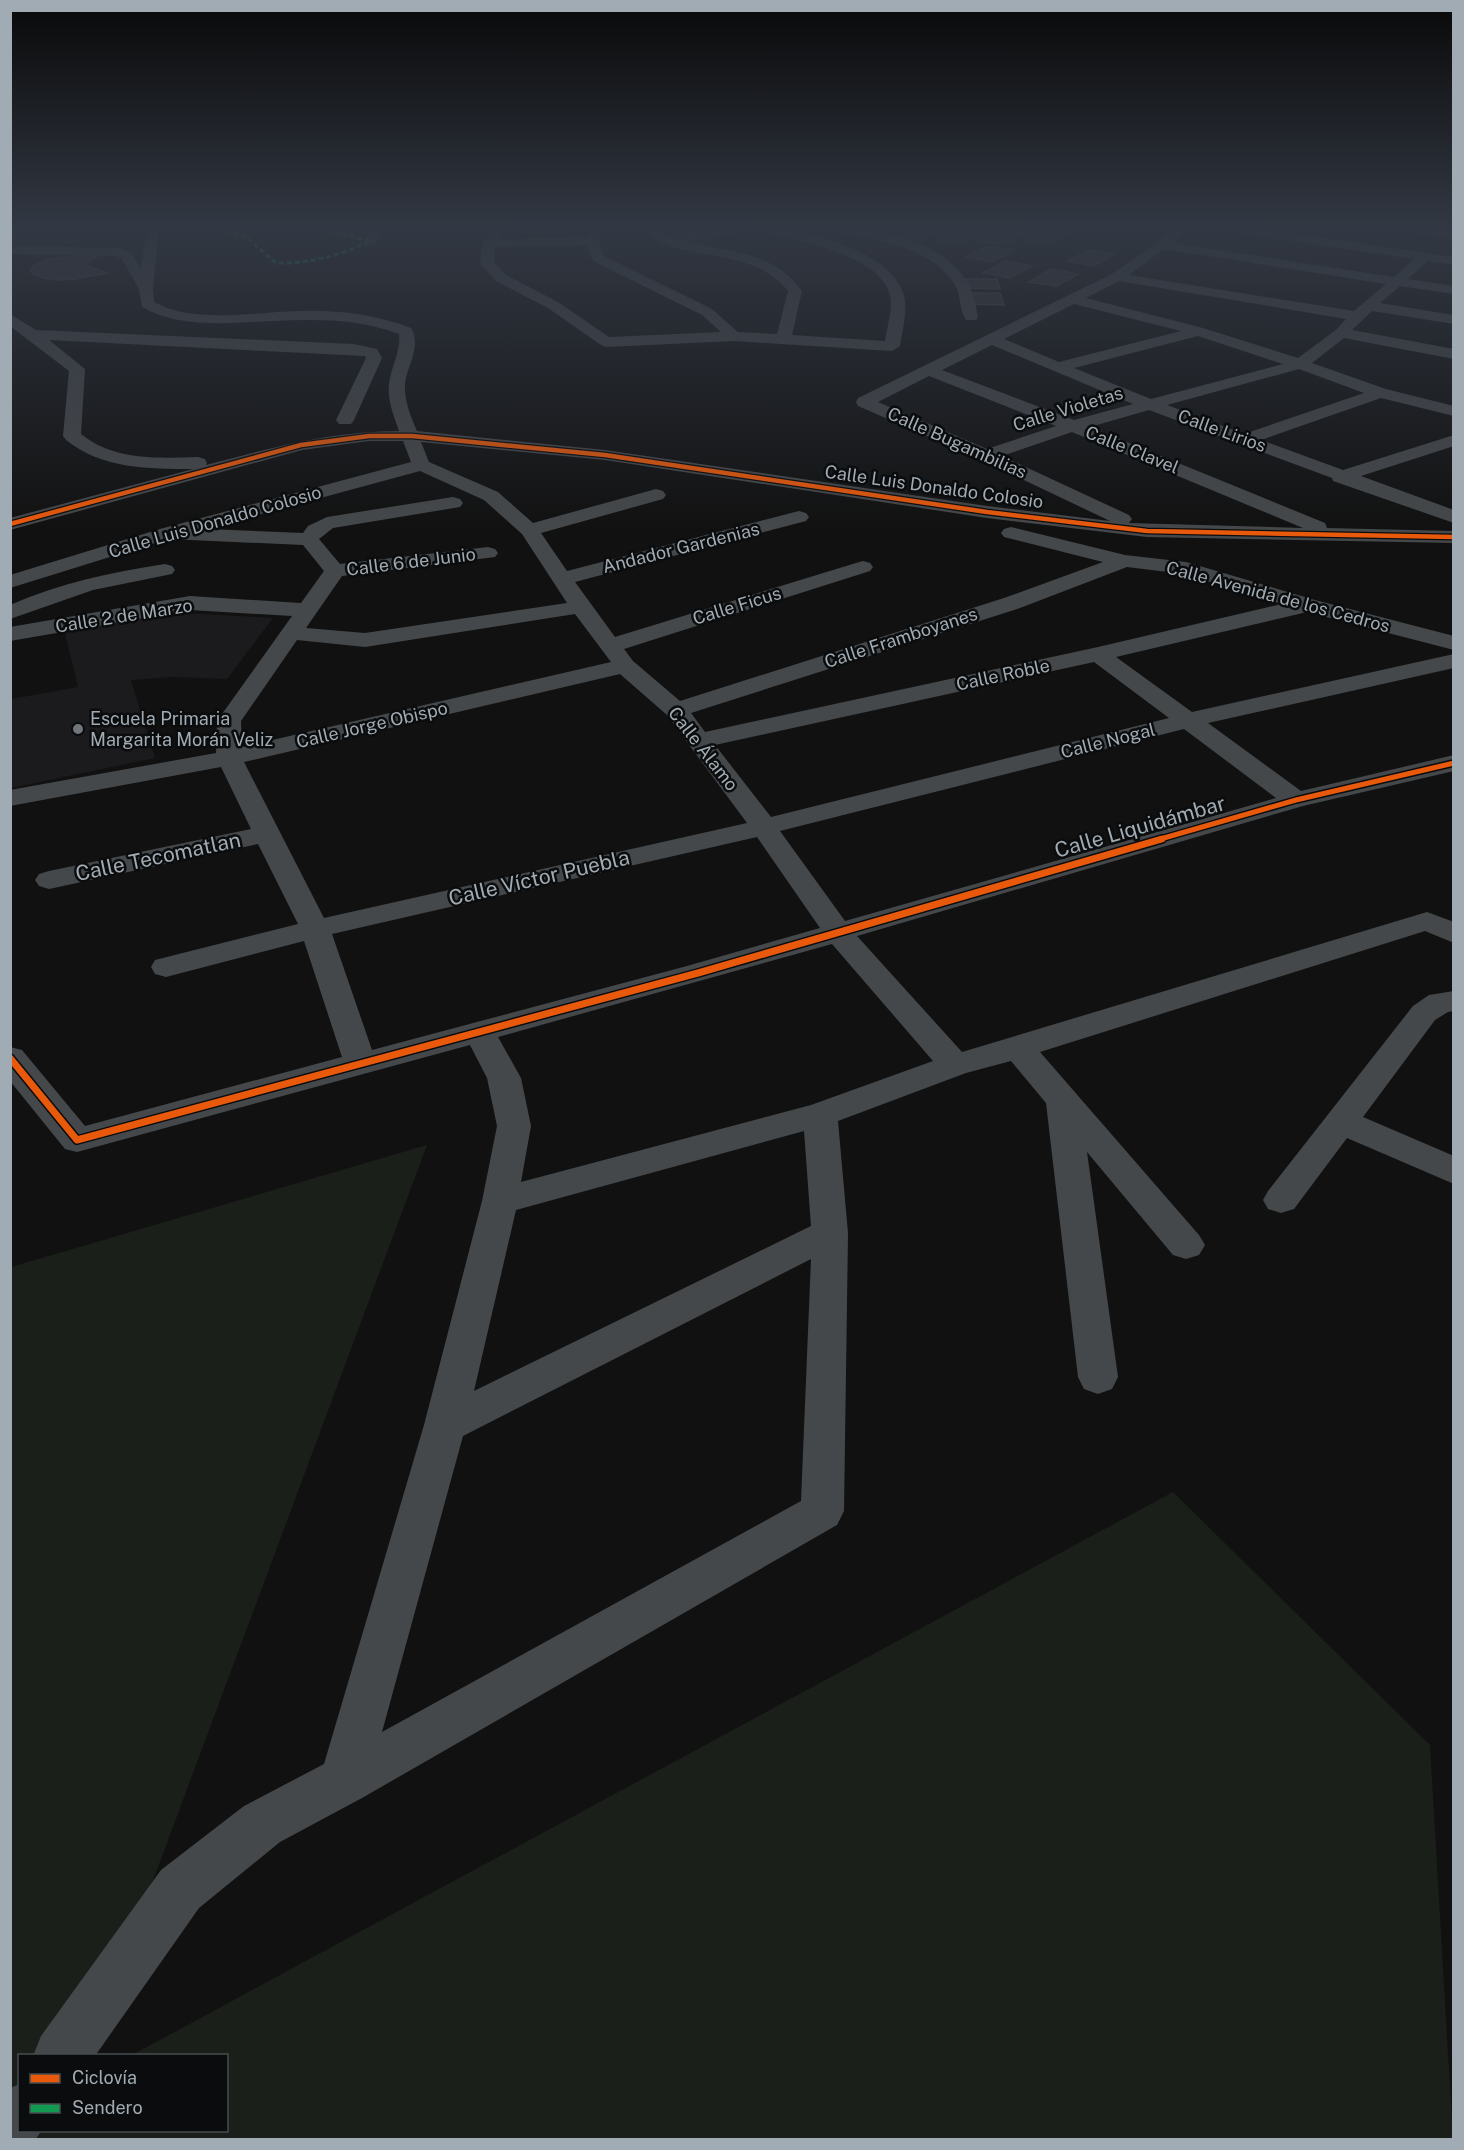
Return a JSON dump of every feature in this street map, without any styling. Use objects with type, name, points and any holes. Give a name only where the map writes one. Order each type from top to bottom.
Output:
[{"type":"street","points":[[26,328],[77,369],[72,436],[81,445],[105,455],[135,460],[213,463],[250,459]]},
{"type":"street","points":[[401,328],[406,331],[409,347],[398,385],[399,401],[421,465]]},
{"type":"street","points":[[586,328],[606,342],[734,336],[892,346],[894,328]]},
{"type":"street","points":[[725,328],[734,336]]},
{"type":"street","points":[[784,338],[786,328]]},
{"type":"street","points":[[927,370],[1015,328]]},
{"type":"street","points":[[1188,328],[1300,363],[1380,393],[1454,411]]},
{"type":"street","points":[[1300,363],[1345,328]]},
{"type":"street","points":[[1058,367],[1198,331]]},
{"type":"street","points":[[1341,333],[1454,354]]},
{"type":"street","points":[[34,334],[354,349],[371,352],[374,358],[345,420]]},
{"type":"street","name":"Calle Lirios","points":[[993,340],[1150,405],[1246,439],[1340,477],[1450,513]]},
{"type":"street","points":[[1300,363],[1421,386]]},
{"type":"street","name":"Calle Violetas","points":[[986,455],[1073,426],[1300,363]]},
{"type":"street","name":"Calle Bugambilias","points":[[927,370],[864,402],[986,455],[1148,531]]},
{"type":"street","name":"Calle Clavel","points":[[927,370],[1073,426],[1335,534]]},
{"type":"street","points":[[1246,439],[1380,393]]},
{"type":"street","name":"Calle Luis Donaldo Colosio","points":[[250,459],[300,445],[337,439],[412,436],[605,455],[987,512],[1148,531],[1454,537]]},
{"type":"street","points":[[1340,477],[1454,440]]},
{"type":"street","points":[[10,524],[250,459]]},
{"type":"street","name":"Calle Luis Donaldo Colosio","points":[[10,582],[167,533],[421,465]]},
{"type":"street","name":"Calle Álamo","points":[[421,465],[491,496],[529,530],[564,578],[581,607],[612,645],[625,666],[676,710],[764,827],[838,933],[955,1065]]},
{"type":"street","points":[[529,530],[656,495]]},
{"type":"street","name":"Calle Avenida de los Cedros","points":[[932,502],[964,521],[1125,561],[1186,568],[1306,605],[1454,643]]},
{"type":"street","points":[[309,539],[315,530],[327,523],[453,503]]},
{"type":"street","name":"Andador Gardenias","points":[[564,578],[799,517]]},
{"type":"street","points":[[167,533],[309,539],[335,571],[229,721],[229,758],[315,929],[361,1064]]},
{"type":"street","name":"Calle 6 de Junio","points":[[335,571],[488,553]]},
{"type":"street","name":"Calle Framboyanes","points":[[676,710],[1012,603],[1125,561]]},
{"type":"street","name":"Calle Ficus","points":[[612,645],[863,567]]},
{"type":"street","points":[[10,613],[36,601],[89,584],[165,570]]},
{"type":"street","name":"Calle 2 de Marzo","points":[[10,634],[190,603],[309,610]]},
{"type":"street","name":"Calle Roble","points":[[699,741],[1098,654],[1306,605]]},
{"type":"street","points":[[292,633],[365,640],[581,607]]},
{"type":"street","points":[[1098,654],[1296,800]]},
{"type":"street","name":"Calle Nogal","points":[[764,827],[1190,720],[1454,661]]},
{"type":"street","name":"Calle Jorge Obispo","points":[[10,798],[229,758],[625,666]]},
{"type":"street","name":"Calle Liquidámbar","points":[[10,1058],[77,1140],[838,933],[1296,800],[1454,763]]},
{"type":"street","name":"Calle Víctor Puebla","points":[[166,967],[315,929],[764,827]]},
{"type":"street","name":"Calle Tecomatlan","points":[[49,880],[267,834]]},
{"type":"street","points":[[500,1201],[820,1115],[955,1065],[1018,1048],[1427,921],[1454,934]]},
{"type":"street","points":[[1281,1200],[1424,1013],[1440,1002],[1454,1001]]},
{"type":"street","points":[[344,1779],[445,1425],[500,1201],[514,1126],[504,1078],[478,1031]]},
{"type":"street","points":[[1018,1048],[1186,1245]]},
{"type":"street","points":[[1064,1102],[1098,1377]]},
{"type":"street","points":[[61,2054],[180,1889],[262,1824],[822,1511],[830,1233],[820,1115]]},
{"type":"street","points":[[1341,1121],[1454,1171]]},
{"type":"street","points":[[445,1425],[830,1233]]},
{"type":"shaded area","points":[[184,613],[273,618],[227,679],[173,677],[131,680],[155,758],[11,788],[11,699],[78,687],[64,629]]},
{"type":"shaded area","points":[[427,1145],[88,2054],[18,2054],[18,2132],[228,2132],[228,2054],[134,2054],[1173,1492],[1430,1745],[1453,2139],[11,2140],[11,1267]]},
{"type":"cycle path","points":[[10,524],[301,445],[369,436],[412,436],[605,455],[987,512],[1147,531],[1454,537]]},
{"type":"cycle path","points":[[10,1058],[77,1140],[698,973],[1296,800],[1454,763]]},
{"type":"place","name":"Escuela Primaria Margarita Morán Veliz","points":[[78,729]]}]
